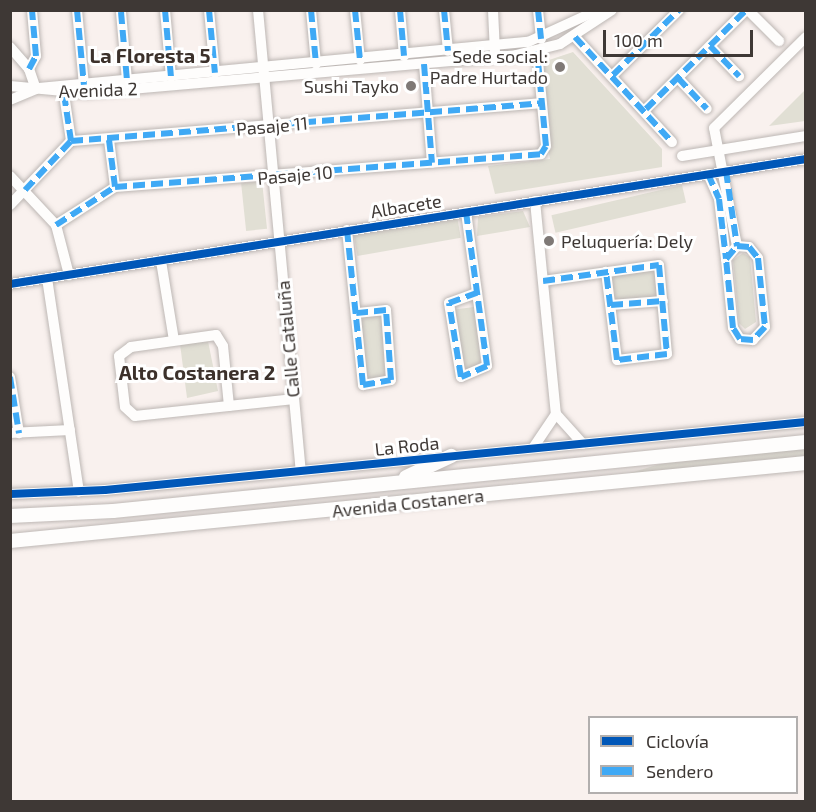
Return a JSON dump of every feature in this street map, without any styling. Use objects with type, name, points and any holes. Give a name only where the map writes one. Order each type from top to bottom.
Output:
[{"type":"main road","name":"Avenida Costanera","points":[[10,516],[113,511],[806,442]]},
{"type":"main road","points":[[394,482],[451,456]]},
{"type":"main road","name":"Avenida Costanera","points":[[10,541],[806,463]]},
{"type":"street","points":[[29,69],[36,56],[32,10]]},
{"type":"street","points":[[77,10],[84,85]]},
{"type":"street","points":[[165,10],[171,77]]},
{"type":"street","points":[[209,10],[215,73]]},
{"type":"street","name":"Calle Cataluña","points":[[258,10],[301,471]]},
{"type":"street","points":[[311,10],[316,64]]},
{"type":"street","points":[[355,10],[360,60]]},
{"type":"street","points":[[400,10],[404,56]]},
{"type":"street","points":[[444,10],[448,51]]},
{"type":"street","points":[[493,10],[495,50]]},
{"type":"street","points":[[538,10],[541,39]]},
{"type":"street","name":"Avenida 2","points":[[36,89],[64,94],[263,73],[424,64],[541,39],[598,10]]},
{"type":"street","name":"Avenida 2","points":[[36,89],[215,73],[263,73],[316,64],[448,51],[537,51],[575,37],[612,10]]},
{"type":"street","points":[[613,75],[679,10]]},
{"type":"street","points":[[646,109],[747,10],[779,41]]},
{"type":"street","points":[[121,12],[127,81]]},
{"type":"street","points":[[575,37],[646,109],[672,142]]},
{"type":"street","points":[[726,259],[737,246],[723,150],[714,128],[806,37]]},
{"type":"street","points":[[710,46],[740,76]]},
{"type":"street","points":[[10,47],[29,69],[36,89]]},
{"type":"street","points":[[537,51],[542,103]]},
{"type":"street","points":[[424,64],[432,163]]},
{"type":"street","points":[[678,78],[707,108]]},
{"type":"street","points":[[10,86],[36,89]]},
{"type":"street","points":[[11,103],[36,89]]},
{"type":"street","points":[[10,205],[71,141],[64,94]]},
{"type":"street","name":"Pasaje 11","points":[[71,141],[109,140],[542,103]]},
{"type":"street","name":"Pasaje 10","points":[[56,225],[116,187],[432,163],[544,151],[542,103]]},
{"type":"street","points":[[682,156],[806,136]]},
{"type":"street","points":[[109,140],[116,187]]},
{"type":"street","name":"Albacete","points":[[10,284],[806,159]]},
{"type":"street","points":[[708,174],[719,199],[733,328],[740,339],[753,340],[765,327],[758,258],[749,247],[737,246]]},
{"type":"street","points":[[10,176],[56,225],[69,275]]},
{"type":"street","points":[[535,201],[556,414],[583,444]]},
{"type":"street","points":[[466,212],[487,366],[461,377],[449,303],[477,293]]},
{"type":"street","points":[[347,230],[363,385],[391,380],[386,310],[356,313]]},
{"type":"street","points":[[161,261],[174,340]]},
{"type":"street","points":[[543,281],[606,272],[659,265],[667,354],[617,360],[606,272]]},
{"type":"street","points":[[47,278],[80,492]]},
{"type":"street","points":[[611,305],[663,301]]},
{"type":"street","points":[[229,406],[219,337],[174,340],[121,352],[118,363],[129,413],[229,406],[294,399]]},
{"type":"street","points":[[10,377],[15,433],[70,430]]},
{"type":"street","points":[[533,448],[556,414]]},
{"type":"street","name":"La Roda","points":[[10,494],[80,492],[806,422]]},
{"type":"shaded area","points":[[573,52],[662,149],[662,167],[495,194],[488,166],[550,159],[534,65]]},
{"type":"shaded area","points":[[805,90],[805,121],[769,126]]},
{"type":"shaded area","points":[[262,181],[267,229],[246,231],[241,183]]},
{"type":"shaded area","points":[[682,185],[686,203],[555,233],[551,215]]},
{"type":"shaded area","points":[[523,211],[530,227],[477,236],[478,217]]},
{"type":"shaded area","points":[[457,216],[461,238],[357,256],[354,234]]},
{"type":"shaded area","points":[[743,253],[750,257],[756,322],[745,329],[739,323],[733,260]]},
{"type":"shaded area","points":[[655,269],[659,301],[613,304],[612,275]]},
{"type":"shaded area","points":[[474,307],[481,368],[460,370],[452,310]]},
{"type":"shaded area","points":[[381,313],[386,378],[365,379],[360,314]]},
{"type":"shaded area","points":[[208,341],[218,391],[187,398],[180,344]]},
{"type":"shaded area","points":[[805,448],[805,457],[620,476],[660,464]]},
{"type":"marked path","points":[[29,69],[36,56],[32,10]]},
{"type":"marked path","points":[[77,10],[84,85]]},
{"type":"marked path","points":[[165,10],[171,77]]},
{"type":"marked path","points":[[209,10],[215,73]]},
{"type":"marked path","points":[[311,10],[316,64]]},
{"type":"marked path","points":[[355,10],[360,60]]},
{"type":"marked path","points":[[400,10],[404,56]]},
{"type":"marked path","points":[[444,10],[448,51]]},
{"type":"marked path","points":[[538,10],[541,39]]},
{"type":"marked path","points":[[613,75],[679,10]]},
{"type":"marked path","points":[[646,109],[746,10]]},
{"type":"marked path","points":[[121,12],[127,81]]},
{"type":"marked path","points":[[575,37],[672,142]]},
{"type":"marked path","points":[[710,46],[739,76]]},
{"type":"marked path","points":[[56,225],[115,187],[541,154],[546,146],[537,51]]},
{"type":"marked path","points":[[424,64],[432,163]]},
{"type":"marked path","points":[[678,78],[707,109]]},
{"type":"marked path","points":[[64,94],[71,141]]},
{"type":"marked path","points":[[71,141],[541,103]]},
{"type":"marked path","points":[[109,140],[115,187]]},
{"type":"marked path","points":[[25,190],[71,141]]},
{"type":"marked path","points":[[726,171],[737,246]]},
{"type":"marked path","points":[[708,174],[719,199],[726,259]]},
{"type":"marked path","points":[[466,212],[487,366],[461,377],[449,303],[477,293]]},
{"type":"marked path","points":[[347,230],[363,385],[391,380],[386,310],[356,313]]},
{"type":"marked path","points":[[737,246],[749,247],[758,258],[765,327],[753,340],[740,339],[733,328],[726,259],[737,246]]},
{"type":"marked path","points":[[543,281],[659,265],[667,354],[617,360],[606,272]]},
{"type":"marked path","points":[[611,305],[663,301]]},
{"type":"marked path","points":[[10,377],[19,433]]},
{"type":"cycle path","points":[[10,284],[806,159]]},
{"type":"cycle path","points":[[10,494],[105,490],[806,422]]},
{"type":"place","name":"Sede social: Padre Hurtado","points":[[560,67]]},
{"type":"place","name":"Sushi Tayko","points":[[411,86]]},
{"type":"place","name":"Peluquería: Dely","points":[[549,241]]},
{"type":"district","name":"La Floresta 5","points":[[150,55]]},
{"type":"district","name":"Alto Costanera 2","points":[[197,372]]}]
